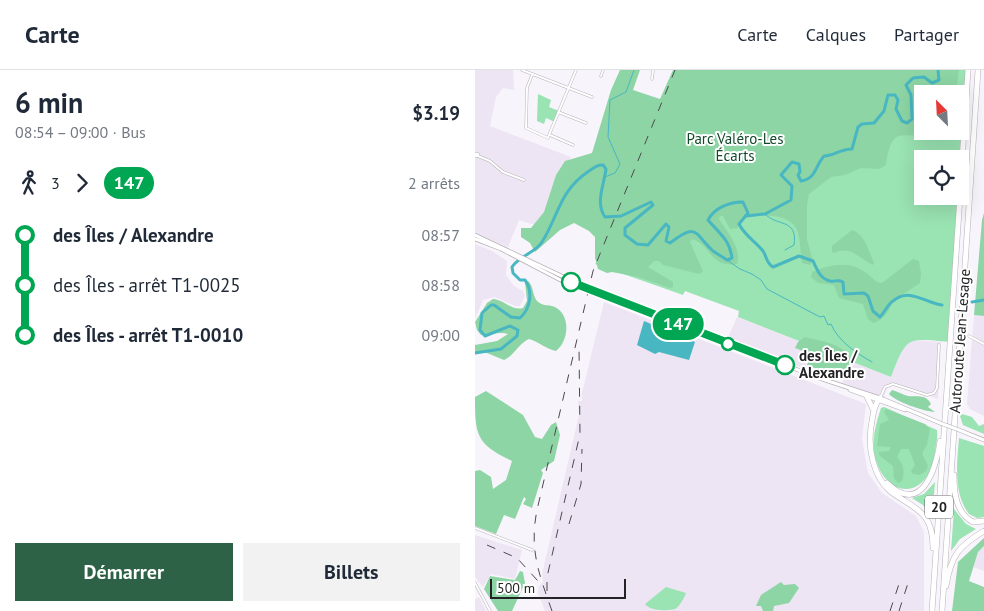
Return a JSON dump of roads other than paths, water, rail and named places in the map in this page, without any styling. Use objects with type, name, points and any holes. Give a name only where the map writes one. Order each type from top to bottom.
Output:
[{"type":"highway","points":[[963,150],[968,70]]},
{"type":"highway","name":"Autoroute Jean-Lesage","points":[[942,611],[956,431],[978,70]]},
{"type":"highway","name":"Autoroute Jean-Lesage","points":[[931,611],[959,205]]},
{"type":"highway","points":[[867,397],[873,412],[871,454],[877,472],[885,486],[921,510],[929,522],[933,544],[931,611]]},
{"type":"highway","points":[[873,412],[879,400]]},
{"type":"highway","points":[[872,421],[879,400]]},
{"type":"highway","points":[[877,472],[891,486],[904,493],[916,492],[924,488],[936,467],[945,404]]},
{"type":"highway","points":[[956,431],[956,498],[965,516],[973,522],[984,522]]},
{"type":"highway","points":[[942,611],[949,572],[955,555],[964,543],[984,531]]},
{"type":"main road","points":[[475,237],[608,298],[984,440]]},
{"type":"main road","points":[[845,387],[879,400]]},
{"type":"street","points":[[522,70],[592,97]]},
{"type":"street","points":[[532,75],[526,91],[526,128],[548,138],[576,70]]},
{"type":"street","points":[[601,76],[603,70]]},
{"type":"street","points":[[652,79],[653,70]]},
{"type":"street","points":[[558,112],[586,123]]},
{"type":"street","points":[[549,135],[573,145]]},
{"type":"street","points":[[475,155],[490,161],[503,172],[524,180]]},
{"type":"street","points":[[969,336],[984,344]]},
{"type":"street","points":[[879,400],[885,387],[890,384],[928,395],[935,393],[939,345]]},
{"type":"street","points":[[475,528],[532,550]]},
{"type":"street","points":[[475,583],[490,611]]},
{"type":"water","points":[[644,321],[695,342],[689,360],[659,352],[655,354],[637,345]]},
{"type":"waterway","points":[[605,177],[615,173],[620,164],[608,137],[610,100],[626,92],[634,70]]},
{"type":"waterway","points":[[746,216],[765,214],[791,200],[792,186],[781,175],[792,162],[799,164],[800,172],[798,175],[801,181],[806,180],[810,178],[824,156],[852,149],[858,127],[862,124],[874,123],[884,111],[888,95],[895,95],[898,100],[896,109],[902,121],[907,123],[912,119],[911,95],[906,85],[913,78],[924,77],[932,83],[939,80],[938,70]]},
{"type":"waterway","points":[[475,353],[501,349],[517,336],[518,330],[510,326],[485,336],[480,330],[482,313],[491,305],[494,305],[511,317],[520,318],[524,314],[530,299],[528,284],[525,280],[520,280],[513,273],[512,267],[542,242],[565,195],[571,187],[589,171],[601,165],[606,169],[600,200],[605,217],[621,216],[651,202],[653,205],[625,228],[625,235],[637,244],[648,245],[666,224],[669,227],[666,241],[670,243],[679,236],[691,231],[695,232],[713,251],[727,260],[732,258],[729,246],[708,220],[711,215],[723,206],[743,202],[748,213],[739,224],[744,232],[763,251],[768,262],[773,267],[799,256],[813,261],[824,278],[830,281],[843,282],[844,294],[864,293],[868,296],[873,311],[880,317],[891,303],[905,295],[942,305]]},
{"type":"waterway","points":[[765,214],[775,221],[790,227],[793,231],[794,245],[785,250]]},
{"type":"waterway","points":[[727,260],[761,280],[767,289],[820,317],[824,316],[828,325],[831,324],[843,341],[854,351],[872,362]]},
{"type":"waterway","points":[[972,302],[984,300]]},
{"type":"railway","points":[[552,611],[539,573],[535,550],[534,537],[537,510],[593,271],[675,70]]},
{"type":"railway","points":[[547,591],[547,577],[580,434],[579,347]]},
{"type":"railway","points":[[569,524],[581,484],[582,449]]},
{"type":"railway","points":[[487,545],[517,558],[538,581]]},
{"type":"railway","points":[[890,611],[901,578]]},
{"type":"railway","points":[[899,611],[909,580]]},
{"type":"place","name":"des Îles / Alexandre","points":[[785,365]]},
{"type":"park label","name":"Parc Valéro-Les Écarts","points":[[735,148]]}]
